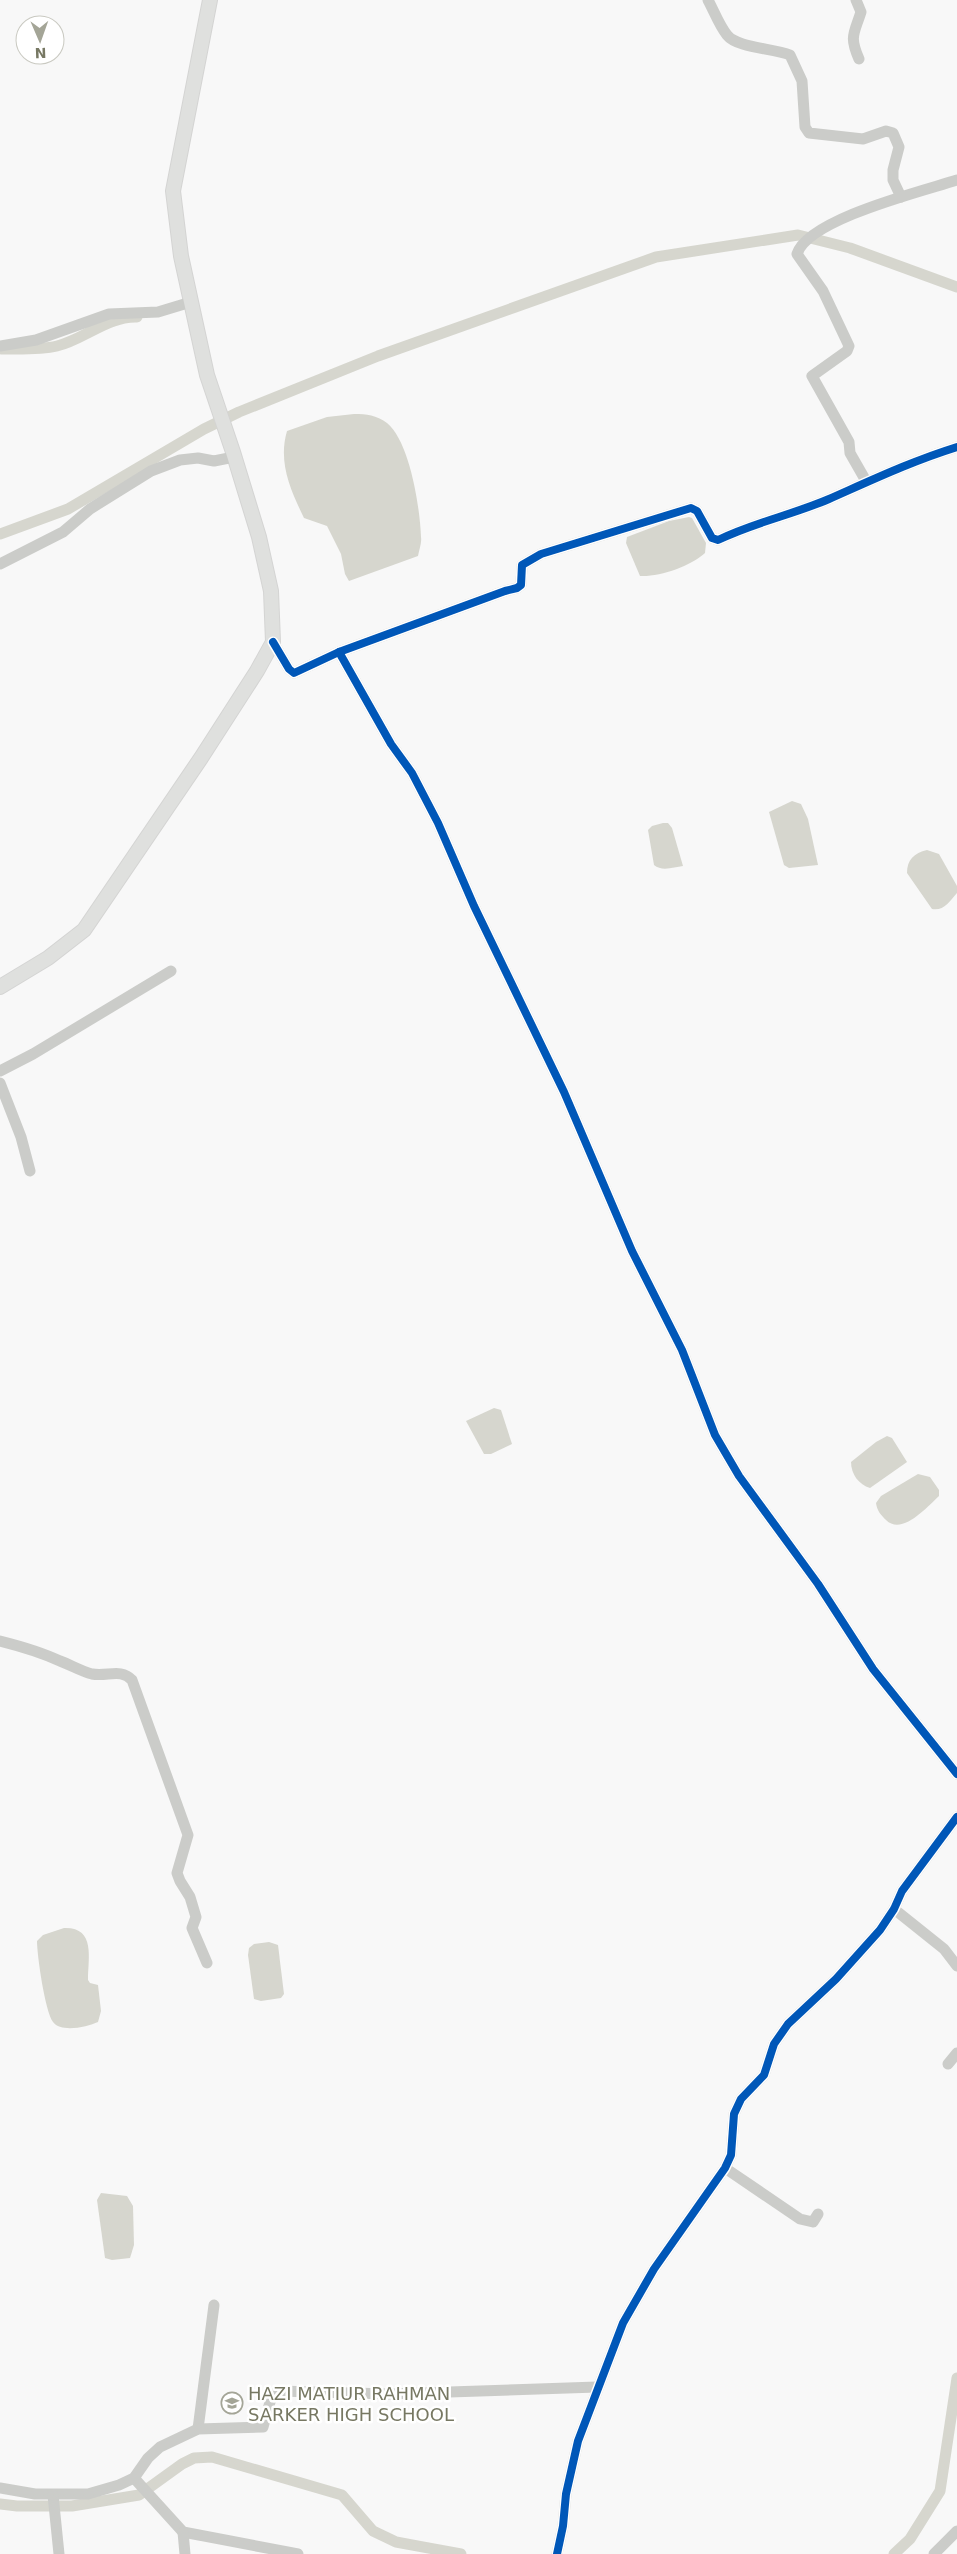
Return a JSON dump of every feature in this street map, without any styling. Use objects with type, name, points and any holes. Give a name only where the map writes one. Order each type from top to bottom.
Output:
[{"type":"main road","points":[[0,987],[48,958],[84,930],[201,758],[257,671],[272,642],[271,591],[259,537],[234,453],[207,375],[180,256],[173,191],[210,0]]},
{"type":"street","points":[[708,0],[727,35],[734,42],[777,50],[790,55],[802,81],[805,127],[809,133],[863,139],[886,131],[892,133],[899,147],[893,170],[893,180],[900,197]]},
{"type":"street","points":[[856,0],[861,12],[852,32],[852,44],[859,59]]},
{"type":"street","points":[[866,481],[850,453],[849,442],[812,376],[848,351],[849,346],[823,291],[797,254],[806,239],[832,224],[900,197],[957,180]]},
{"type":"street","points":[[0,346],[36,340],[109,314],[158,312],[191,302]]},
{"type":"street","points":[[272,642],[289,669],[294,673],[339,652],[517,588],[521,585],[522,565],[541,554],[691,508],[697,511],[712,538],[718,540],[760,521],[786,516],[829,499],[919,458],[957,447]]},
{"type":"street","points":[[0,564],[63,532],[90,509],[152,471],[180,460],[198,458],[214,461],[229,458],[234,453]]},
{"type":"street","points":[[339,652],[391,744],[412,774],[438,823],[474,906],[564,1092],[636,1260],[682,1350],[715,1435],[739,1476],[818,1584],[873,1669],[957,1774]]},
{"type":"street","points":[[0,1071],[171,971]]},
{"type":"street","points":[[0,1083],[21,1137],[30,1171]]},
{"type":"street","points":[[0,1641],[59,1660],[80,1671],[102,1676],[119,1672],[127,1675],[132,1680],[188,1835],[177,1873],[194,1910],[196,1919],[192,1928],[207,1963]]},
{"type":"street","points":[[556,2554],[563,2526],[566,2494],[578,2441],[623,2322],[654,2269],[725,2168],[731,2155],[734,2114],[741,2099],[754,2083],[764,2075],[774,2044],[788,2024],[836,1979],[861,1951],[894,1909],[902,1891],[957,1817]]},
{"type":"street","points":[[894,1909],[944,1949],[957,1966]]},
{"type":"street","points":[[948,2064],[957,2053]]},
{"type":"street","points":[[725,2168],[800,2219],[814,2222],[818,2214]]},
{"type":"street","points":[[198,2429],[214,2305]]},
{"type":"street","points":[[138,2482],[148,2458],[160,2447],[198,2429],[263,2427],[272,2395],[278,2392],[389,2394],[597,2387]]},
{"type":"street","points":[[0,2488],[53,2496],[88,2494],[119,2485],[138,2482]]},
{"type":"street","points":[[138,2482],[157,2506],[183,2532],[298,2554]]},
{"type":"street","points":[[53,2496],[59,2554]]},
{"type":"street","points":[[183,2532],[185,2554]]},
{"type":"street","points":[[934,2554],[957,2532]]},
{"type":"shaded area","points":[[363,414],[383,420],[395,432],[402,445],[408,460],[416,493],[421,544],[418,556],[349,581],[345,574],[341,554],[327,526],[304,518],[290,486],[284,454],[287,431],[327,417]]},
{"type":"shaded area","points":[[692,518],[706,543],[705,553],[675,570],[657,575],[640,576],[626,543],[627,537],[669,521]]},
{"type":"shaded area","points":[[792,801],[801,804],[808,819],[818,865],[789,868],[784,865],[769,812]]},
{"type":"shaded area","points":[[668,823],[672,828],[683,866],[664,869],[654,865],[648,830],[652,826]]},
{"type":"shaded area","points":[[927,850],[939,854],[957,886],[957,893],[940,909],[932,909],[907,873],[908,864],[912,858],[918,853]]},
{"type":"shaded area","points":[[494,1408],[501,1410],[512,1444],[491,1454],[484,1454],[466,1421]]},
{"type":"shaded area","points":[[887,1436],[892,1438],[907,1462],[870,1488],[856,1478],[852,1471],[851,1462],[876,1442]]},
{"type":"shaded area","points":[[918,1474],[930,1477],[939,1490],[939,1496],[914,1518],[899,1525],[892,1524],[881,1515],[876,1503],[881,1496]]},
{"type":"shaded area","points":[[64,1928],[74,1929],[86,1938],[89,1954],[88,1980],[90,1983],[98,1985],[101,2011],[98,2022],[87,2026],[68,2028],[57,2025],[53,2022],[47,2007],[38,1958],[37,1941],[43,1935]]},
{"type":"shaded area","points":[[269,1942],[278,1945],[284,1994],[281,1998],[261,2001],[254,1999],[248,1955],[249,1948],[254,1944]]},
{"type":"shaded area","points":[[101,2193],[127,2196],[133,2206],[134,2245],[130,2258],[112,2260],[105,2258],[97,2200]]},
{"type":"waterway","points":[[0,534],[68,509],[204,429],[239,412],[378,356],[656,257],[798,235],[850,248],[957,287]]},
{"type":"waterway","points":[[2,349],[37,349],[57,346],[116,320],[137,317]]},
{"type":"waterway","points":[[894,2554],[910,2539],[940,2491],[957,2378]]},
{"type":"waterway","points":[[0,2504],[17,2506],[72,2506],[139,2495],[182,2464],[194,2458],[212,2457],[342,2495],[373,2531],[396,2542],[461,2554]]},
{"type":"cycle path","points":[[273,642],[289,669],[294,673],[339,652],[517,588],[521,585],[522,565],[541,554],[691,508],[697,511],[712,538],[718,540],[746,528],[815,505],[908,465],[957,447]]},
{"type":"cycle path","points":[[339,652],[391,744],[412,773],[438,823],[474,906],[564,1092],[632,1251],[682,1350],[715,1435],[739,1476],[818,1584],[873,1669],[957,1774]]},
{"type":"cycle path","points":[[557,2554],[563,2526],[566,2494],[578,2441],[623,2323],[654,2269],[725,2168],[731,2155],[734,2114],[741,2099],[764,2075],[774,2044],[788,2024],[836,1979],[880,1930],[894,1909],[902,1891],[957,1817]]},
{"type":"place","name":"HAZI MATIUR RAHMAN SARKER HIGH SCHOOL","points":[[232,2403]]}]
